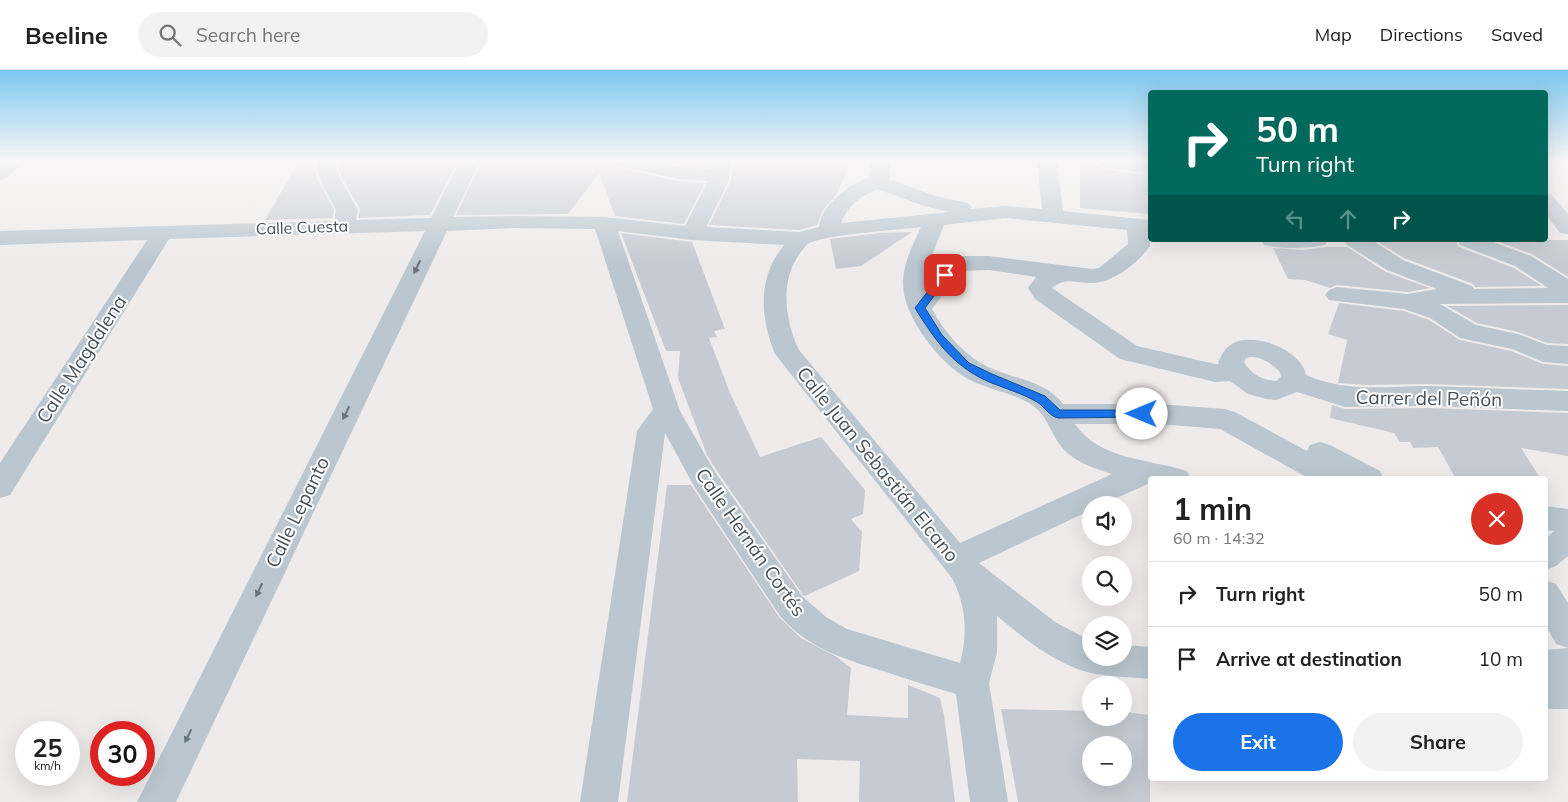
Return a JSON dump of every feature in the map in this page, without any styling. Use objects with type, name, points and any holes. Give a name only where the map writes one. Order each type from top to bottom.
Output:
[{"type":"street","points":[[339,195],[347,210],[344,226]]},
{"type":"street","name":"Calle Lepanto","points":[[156,802],[453,195]]},
{"type":"street","points":[[711,195],[692,233],[800,240],[829,231],[1005,212]]},
{"type":"street","points":[[829,231],[829,224],[834,215],[850,195]]},
{"type":"street","points":[[913,195],[931,202],[1005,212],[1144,225],[1140,246],[1106,274],[1092,276],[1060,274],[976,262],[960,262],[952,266],[920,308]]},
{"type":"street","points":[[1050,195],[1052,216]]},
{"type":"street","points":[[1548,203],[1568,228]]},
{"type":"street","points":[[936,218],[917,265],[914,284],[920,308],[939,338],[966,365],[992,379],[1041,399],[1058,414],[1069,437],[1084,452],[1098,458],[1165,476]]},
{"type":"street","name":"Calle Cuesta","points":[[0,238],[439,223],[604,222],[692,233]]},
{"type":"street","name":"Calle Hernán Cortés","points":[[604,222],[667,411],[705,480],[791,606],[804,620],[822,634],[842,643],[972,683]]},
{"type":"street","name":"Calle Magdalena","points":[[0,487],[163,232]]},
{"type":"street","name":"Calle Juan Sebastián Elcano","points":[[800,240],[781,265],[777,282],[775,304],[779,336],[788,354],[959,565],[976,593],[981,611],[980,652],[972,683],[989,802]]},
{"type":"street","points":[[1359,242],[1395,265],[1479,296]]},
{"type":"street","points":[[1473,242],[1523,261],[1568,290]]},
{"type":"street","points":[[1060,274],[1042,283],[1040,288],[1043,294],[1129,352],[1215,373],[1235,372]]},
{"type":"street","points":[[1337,295],[1408,302],[1438,312],[1470,332],[1518,342],[1530,349],[1554,355],[1568,355]]},
{"type":"street","points":[[1408,302],[1430,297],[1568,295]]},
{"type":"street","points":[[1243,349],[1263,350],[1282,359],[1293,372],[1293,380],[1283,388],[1264,389],[1244,380],[1235,372],[1231,362],[1233,357],[1243,349]]},
{"type":"street","name":"Carrer del Peñón","points":[[1293,380],[1316,390],[1345,397],[1428,396],[1568,401]]},
{"type":"street","points":[[599,802],[652,431],[667,411]]},
{"type":"street","points":[[1058,414],[1159,414],[1225,419],[1329,476]]},
{"type":"street","points":[[1288,454],[1291,448],[1301,444],[1364,476]]},
{"type":"street","points":[[1082,653],[1064,645],[1044,632],[959,565],[1146,471]]},
{"type":"street","points":[[1548,518],[1568,521]]},
{"type":"street","points":[[1548,555],[1568,538]]},
{"type":"street","points":[[1548,599],[1568,633]]},
{"type":"street","points":[[1132,661],[1148,663]]},
{"type":"street","points":[[1548,666],[1568,664]]},
{"type":"street","points":[[1548,692],[1568,692]]},
{"type":"building","points":[[279,195],[326,195],[334,210],[333,218],[265,220]]},
{"type":"building","points":[[352,195],[440,195],[430,215],[358,218],[360,209]]},
{"type":"building","points":[[466,195],[582,195],[568,214],[456,215]]},
{"type":"building","points":[[607,195],[699,195],[684,224],[615,216]]},
{"type":"building","points":[[724,195],[836,195],[823,210],[817,225],[799,230],[709,225]]},
{"type":"building","points":[[1080,195],[1148,195],[1148,214],[1080,208]]},
{"type":"building","points":[[912,232],[861,266],[836,269],[830,239],[880,233]]},
{"type":"building","points":[[621,233],[692,242],[725,329],[714,331],[717,337],[709,338],[730,393],[760,457],[821,437],[865,490],[863,514],[851,519],[862,532],[859,571],[805,596],[803,595],[707,455],[678,378],[680,351],[666,351]]},
{"type":"building","points":[[1568,240],[1568,277],[1532,254],[1499,242]]},
{"type":"building","points":[[1378,242],[1456,242],[1459,247],[1514,268],[1542,286],[1475,287],[1473,284],[1404,258]]},
{"type":"building","points":[[1347,247],[1386,272],[1430,288],[1408,292],[1337,285],[1330,288],[1305,280],[1288,279],[1273,248],[1303,250]]},
{"type":"building","points":[[1339,303],[1404,311],[1429,320],[1460,340],[1511,351],[1543,364],[1568,366],[1568,389],[1338,383],[1347,340],[1328,334]]},
{"type":"building","points":[[1568,305],[1568,344],[1547,343],[1518,332],[1477,323],[1447,306]]},
{"type":"building","points":[[1332,405],[1345,409],[1428,408],[1568,413],[1568,456],[1521,448],[1539,476],[1454,476],[1438,447],[1413,448],[1410,442],[1400,442],[1394,433],[1330,418]]},
{"type":"building","points":[[667,485],[691,485],[779,617],[801,638],[837,657],[851,668],[847,715],[908,718],[908,685],[940,698],[944,715],[955,802],[859,802],[860,761],[797,759],[798,802],[627,802]]},
{"type":"building","points":[[1001,709],[1082,711],[1082,726],[1132,726],[1132,713],[1148,715],[1148,781],[1150,781],[1150,802],[1018,802]]},
{"type":"route","points":[[945,275],[920,308],[947,348],[966,365],[977,372],[1041,399],[1058,414],[1142,414]]}]
